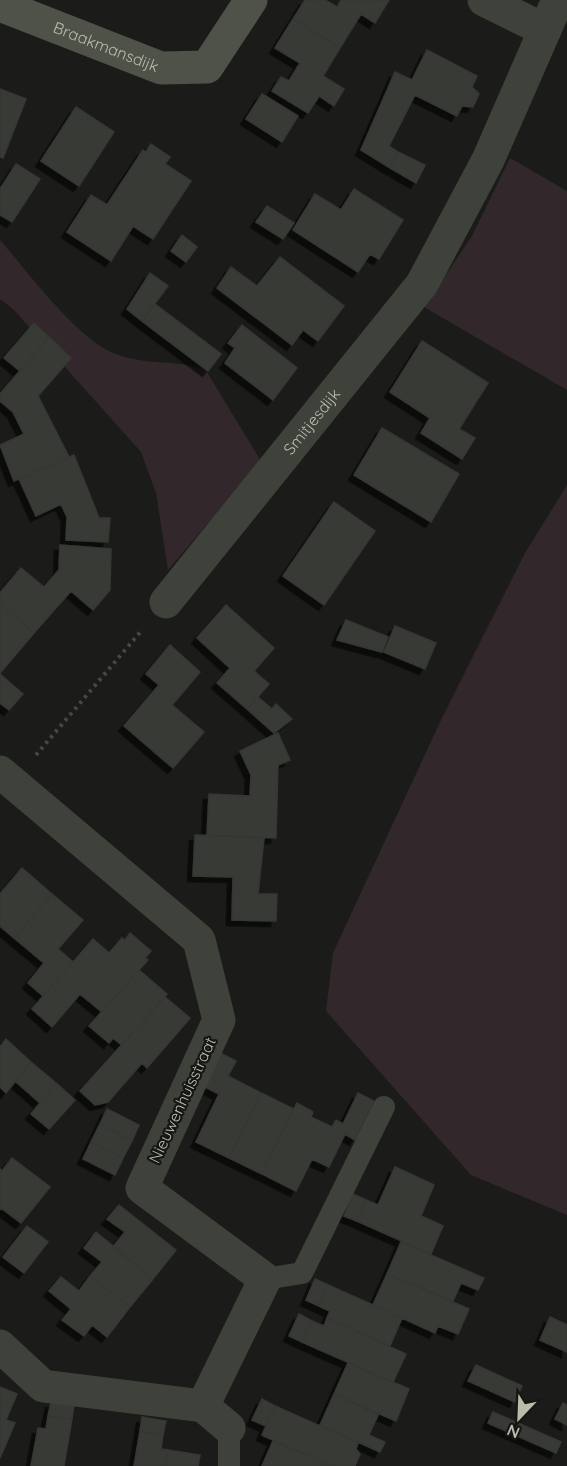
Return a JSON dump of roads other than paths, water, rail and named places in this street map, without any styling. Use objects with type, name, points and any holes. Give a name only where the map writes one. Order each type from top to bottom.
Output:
[{"type":"street","name":"Braakmansdijk","points":[[0,5],[161,68],[207,67],[251,0]]},
{"type":"street","points":[[484,0],[545,30]]},
{"type":"street","name":"Smitjesdijk","points":[[166,602],[422,284],[488,159],[558,0]]},
{"type":"street","name":"Nieuwenhuisstraat","points":[[6,777],[199,940],[219,1020],[142,1188],[265,1279]]},
{"type":"street","points":[[203,1406],[265,1279]]},
{"type":"street","points":[[0,1346],[44,1386],[203,1406],[229,1428]]},
{"type":"lane","points":[[265,1279],[302,1273],[384,1107]]},
{"type":"lane","points":[[229,1428],[229,1466]]}]
